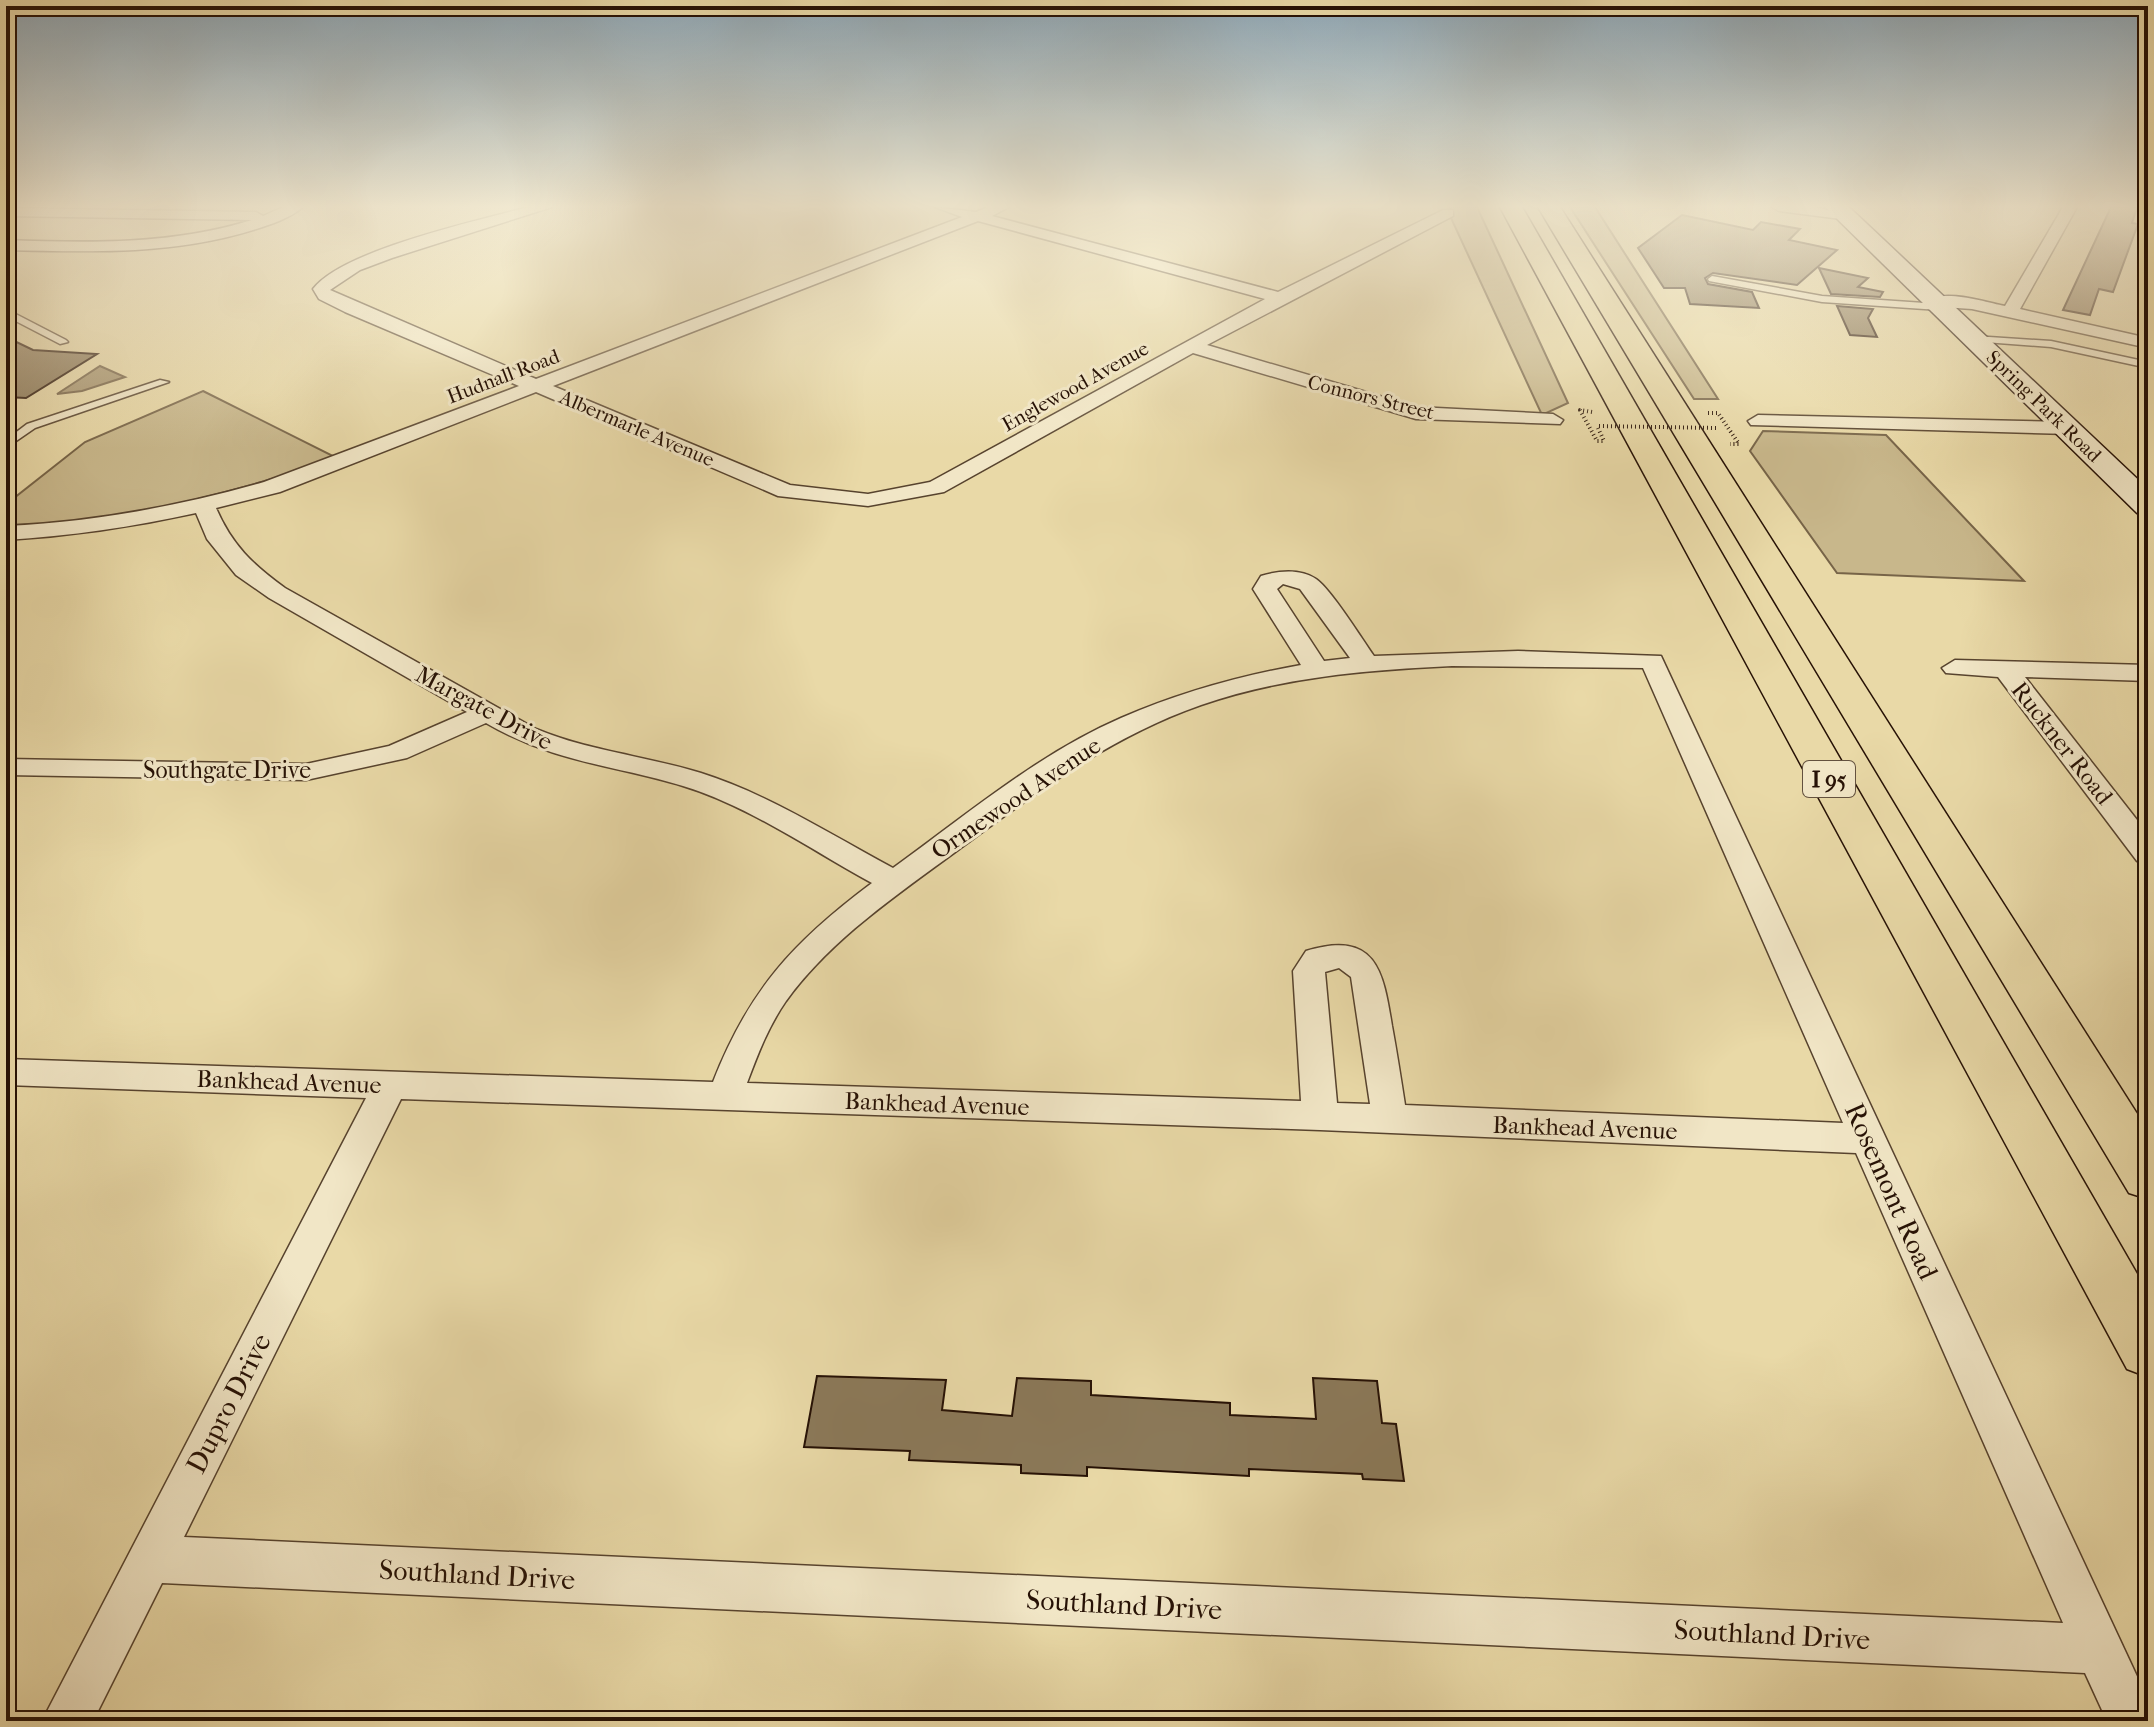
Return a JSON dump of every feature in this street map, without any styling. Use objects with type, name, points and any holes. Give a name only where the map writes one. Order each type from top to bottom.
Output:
[{"type":"highway","name":"I 95","points":[[1556,288],[2148,1350]]},
{"type":"highway","name":"I 95","points":[[1599,288],[2148,1177]]},
{"type":"main road","name":"Spring Park Road","points":[[1919,288],[2147,503]]},
{"type":"street","name":"Albermarle Avenue","points":[[323,288],[325,295],[786,491],[839,499],[888,498]]},
{"type":"street","name":"Hudnall Road","points":[[6,533],[70,530],[204,506],[310,475],[794,288]]},
{"type":"street","points":[[1241,288],[1280,298]]},
{"type":"street","name":"Englewood Avenue","points":[[888,498],[936,487],[1301,288]]},
{"type":"street","points":[[2010,312],[2024,288]]},
{"type":"street","points":[[1936,304],[2010,312],[2148,343]]},
{"type":"street","name":"Connors Street","points":[[1193,347],[1416,413],[1553,420]]},
{"type":"street","points":[[1758,421],[2069,428]]},
{"type":"street","name":"Margate Drive","points":[[204,506],[218,539],[244,570],[485,714],[561,749],[691,779],[734,795],[894,882]]},
{"type":"street","points":[[1315,667],[1265,589],[1269,581],[1282,577],[1308,584],[1365,661]]},
{"type":"street","name":"Ormewood Avenue","points":[[724,1097],[757,1020],[790,974],[828,936],[894,882],[1043,774],[1127,725],[1223,689],[1315,667],[1365,661],[1474,657],[1652,661]]},
{"type":"street","name":"Rosemont Road","points":[[1652,661],[2132,1721]]},
{"type":"street","points":[[1955,668],[2148,673]]},
{"type":"street","name":"Ruckner Road","points":[[2006,670],[2148,854]]},
{"type":"street","name":"Southgate Drive","points":[[6,767],[306,772],[397,752],[485,714]]},
{"type":"street","points":[[1320,1116],[1309,971],[1317,959],[1335,955],[1355,961],[1367,974],[1390,1121]]},
{"type":"street","name":"Bankhead Avenue","points":[[6,1072],[1320,1116],[1868,1139]]},
{"type":"street","name":"Dupro Drive","points":[[67,1721],[390,1086]]},
{"type":"street","name":"Southland Drive","points":[[149,1559],[2099,1649]]},
{"type":"lane","points":[[1759,288],[1822,299],[1936,304]]},
{"type":"lane","points":[[6,312],[63,342]]},
{"type":"lane","points":[[1974,339],[2051,344],[2148,365]]},
{"type":"lane","points":[[6,445],[31,426],[164,382]]},
{"type":"path","points":[[1580,410],[1592,410],[1598,427],[1604,441],[1597,441],[1580,410]]},
{"type":"path","points":[[1707,413],[1718,413],[1739,444],[1730,444],[1719,429],[1707,413]]},
{"type":"path","points":[[1598,427],[1719,429]]},
{"type":"shaded area","points":[[1483,288],[1514,288],[1568,403],[1542,415]]},
{"type":"shaded area","points":[[1622,288],[1647,288],[1718,399],[1694,399]]},
{"type":"shaded area","points":[[100,366],[125,377],[82,391],[57,394]]},
{"type":"shaded area","points":[[203,391],[339,459],[216,494],[133,513],[48,524],[6,525],[6,499],[14,498],[85,442]]},
{"type":"shaded area","points":[[1763,431],[1886,435],[2024,581],[1837,573],[1750,451]]},
{"type":"building","points":[[1664,288],[1728,288],[1752,292],[1759,308],[1690,304],[1685,288]]},
{"type":"building","points":[[1828,288],[1861,288],[1883,292],[1880,297],[1831,294]]},
{"type":"building","points":[[2073,288],[2115,288],[2113,292],[2099,289],[2090,315],[2063,310]]},
{"type":"building","points":[[1837,306],[1873,309],[1868,318],[1877,337],[1850,335]]},
{"type":"building","points":[[6,337],[33,350],[97,354],[26,398],[6,397]]},
{"type":"building","points":[[817,1376],[946,1380],[942,1410],[1012,1416],[1017,1378],[1091,1381],[1091,1395],[1230,1403],[1230,1415],[1316,1419],[1313,1378],[1377,1381],[1382,1423],[1396,1424],[1404,1481],[1363,1479],[1362,1474],[1249,1469],[1249,1476],[1087,1467],[1087,1476],[1021,1473],[1021,1465],[909,1460],[910,1451],[804,1447]]}]
